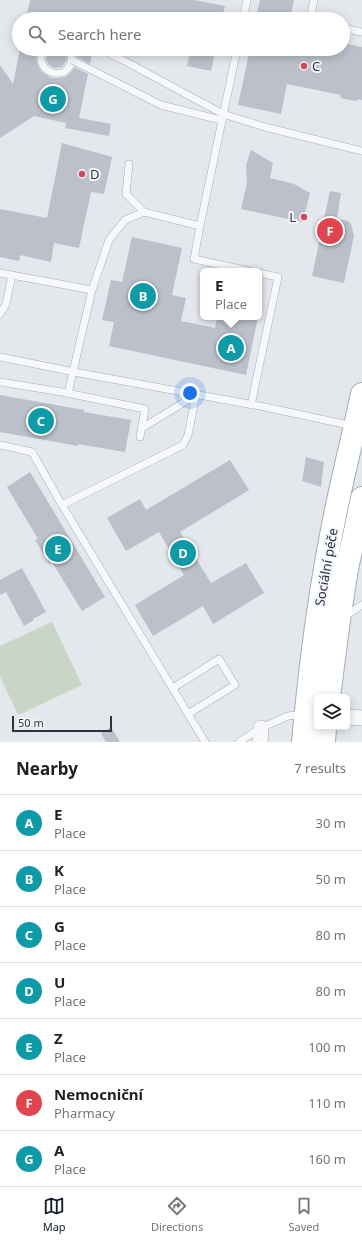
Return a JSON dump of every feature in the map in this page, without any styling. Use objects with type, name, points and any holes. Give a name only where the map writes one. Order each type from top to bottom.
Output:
[{"type":"main road","name":"Sociální péče","points":[[303,742],[311,714],[309,677],[322,591],[336,510],[362,394]]},
{"type":"main road","name":"Sociální péče","points":[[329,694],[347,569],[362,498]]},
{"type":"main road","points":[[324,742],[325,730]]},
{"type":"street","points":[[350,717],[362,718]]},
{"type":"lane","points":[[245,12],[248,0]]},
{"type":"lane","points":[[311,12],[314,0]]},
{"type":"lane","points":[[350,29],[362,32]]},
{"type":"lane","points":[[41,56],[42,63],[46,70],[52,73],[60,73],[67,69],[72,60],[72,56]]},
{"type":"lane","points":[[115,56],[222,117]]},
{"type":"lane","points":[[235,56],[194,259],[235,268]]},
{"type":"lane","points":[[72,60],[161,105],[222,117],[362,151]]},
{"type":"lane","points":[[130,164],[126,194],[144,212],[200,226]]},
{"type":"lane","points":[[68,393],[92,290],[109,240],[126,220],[144,212]]},
{"type":"lane","points":[[0,273],[92,290]]},
{"type":"lane","points":[[251,405],[278,278],[262,274]]},
{"type":"lane","points":[[0,314],[6,304],[12,275]]},
{"type":"lane","points":[[0,357],[265,407],[355,426]]},
{"type":"lane","points":[[0,382],[68,393],[145,409],[140,437]]},
{"type":"lane","points":[[142,428],[196,395]]},
{"type":"lane","points":[[62,506],[183,445],[188,435],[196,395]]},
{"type":"lane","points":[[0,445],[32,452],[62,506],[205,742]]},
{"type":"lane","points":[[339,620],[361,607]]},
{"type":"lane","points":[[173,688],[219,659],[235,684],[188,714]]},
{"type":"lane","points":[[239,742],[261,735],[288,716],[311,714]]},
{"type":"green space","points":[[52,622],[82,685],[18,715],[0,676],[0,646]]},
{"type":"building","points":[[30,0],[195,0],[225,6],[224,12],[27,12]]},
{"type":"building","points":[[260,0],[294,0],[291,12],[257,12]]},
{"type":"building","name":"C","points":[[350,44],[362,47],[362,100],[358,99],[357,101],[340,98],[341,95],[287,84],[281,114],[238,105],[248,56],[350,56]]},
{"type":"building","points":[[19,56],[37,56],[38,66],[42,72],[51,78],[65,77],[75,67],[88,74],[79,118],[111,124],[109,136],[65,128],[66,123],[34,116],[0,138],[0,65],[13,84]]},
{"type":"building","points":[[47,56],[67,56],[62,67],[54,68],[49,65],[46,59]]},
{"type":"building","points":[[92,56],[90,64],[77,57]]},
{"type":"building","points":[[189,56],[214,56],[211,71],[187,66]]},
{"type":"building","name":"D","points":[[62,143],[112,157],[104,194],[91,192],[79,248],[54,243],[51,262],[20,255],[19,261],[0,257],[0,209],[47,218]]},
{"type":"building","points":[[251,150],[273,163],[270,178],[294,184],[310,193],[303,222],[241,209],[247,183],[246,165]]},
{"type":"building","points":[[330,191],[341,193],[337,219],[348,221],[351,224],[354,236],[344,283],[312,276]]},
{"type":"building","points":[[132,237],[182,248],[172,295],[186,298],[181,321],[215,328],[216,320],[257,320],[246,375],[109,346],[114,322],[102,320],[111,280],[122,282]]},
{"type":"building","points":[[0,395],[131,420],[125,452],[78,444],[78,446],[0,432]]},
{"type":"building","points":[[306,457],[324,462],[321,487],[302,481]]},
{"type":"building","points":[[230,460],[249,490],[180,532],[211,583],[246,563],[264,593],[213,624],[203,606],[153,636],[135,605],[184,575],[159,532],[126,551],[107,518],[140,499],[146,510]]},
{"type":"building","points":[[30,472],[105,597],[82,611],[52,562],[49,563],[35,540],[38,539],[7,487]]},
{"type":"building","points":[[22,568],[46,612],[24,626],[6,592],[0,595],[0,580]]},
{"type":"building","points":[[111,727],[120,742],[106,742],[101,733]]},
{"type":"place","name":"C","points":[[304,66]]},
{"type":"place","name":"A","points":[[53,99]]},
{"type":"place","name":"D","points":[[82,174]]},
{"type":"place","name":"L","points":[[304,217]]},
{"type":"place","name":"Nemocniční","points":[[330,231]]},
{"type":"place","name":"K","points":[[143,296]]},
{"type":"place","name":"E","points":[[231,348]]},
{"type":"place","name":"G","points":[[41,421]]},
{"type":"place","name":"Z","points":[[58,549]]},
{"type":"place","name":"U","points":[[183,553]]}]
